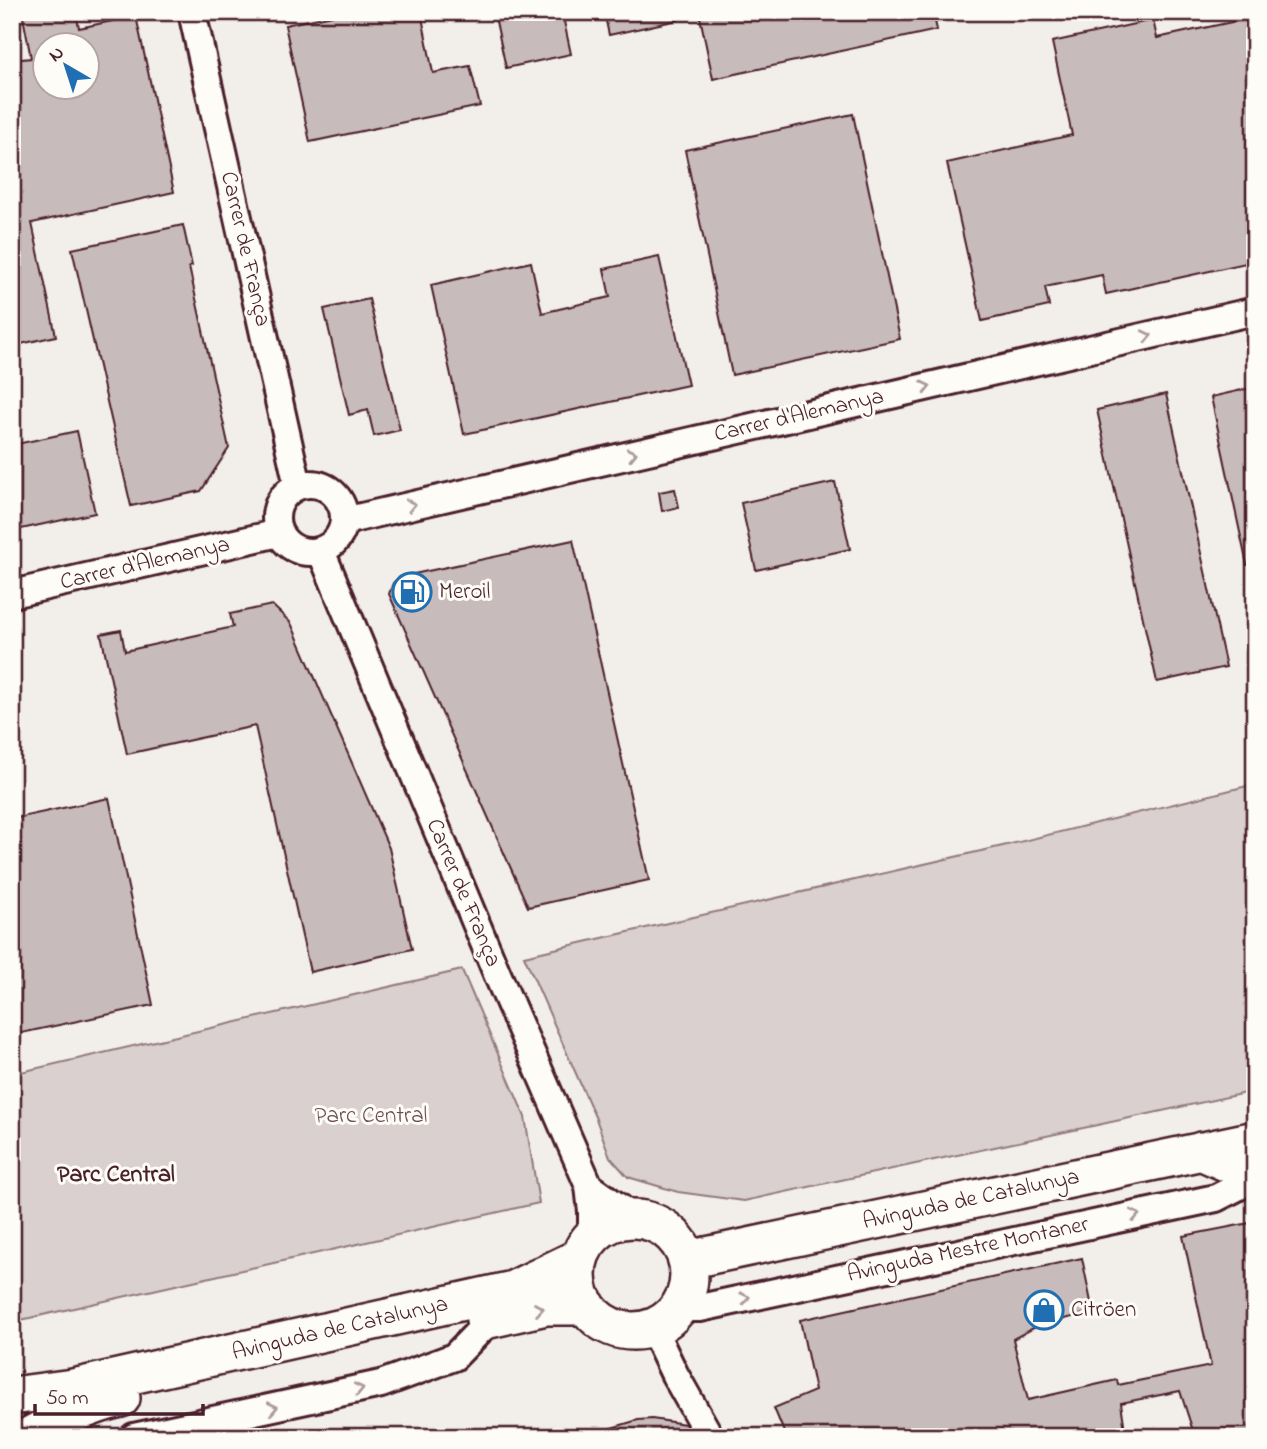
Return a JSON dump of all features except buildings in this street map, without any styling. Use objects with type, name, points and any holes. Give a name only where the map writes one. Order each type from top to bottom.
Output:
[{"type":"street","name":"Carrer de França","points":[[192,12],[298,486]]},
{"type":"street","name":"Carrer d'Alemanya","points":[[344,521],[1255,311]]},
{"type":"street","points":[[312,484],[331,491],[343,507],[344,521],[335,542],[321,551],[309,553],[296,550],[286,543],[279,533],[275,519],[278,505],[286,494],[298,486],[312,484]]},
{"type":"street","name":"Carrer d'Alemanya","points":[[12,594],[279,533]]},
{"type":"street","name":"Carrer de França","points":[[321,551],[589,1186],[586,1248]]},
{"type":"street","name":"Avinguda de Catalunya","points":[[687,1260],[1255,1140]]},
{"type":"street","points":[[1201,1151],[1255,1176]]},
{"type":"street","name":"Avinguda Mestre Montaner","points":[[665,1318],[700,1308],[1216,1198],[1255,1176]]},
{"type":"street","points":[[589,1186],[635,1219]]},
{"type":"street","points":[[635,1219],[658,1224],[677,1239],[687,1260],[687,1290],[665,1318],[640,1330],[616,1328],[604,1323],[587,1306],[578,1283],[586,1248],[609,1224],[635,1219]]},
{"type":"street","name":"Avinguda de Catalunya","points":[[12,1397],[73,1388],[513,1290],[586,1248]]},
{"type":"street","name":"Avinguda de Catalunya","points":[[27,1437],[65,1417],[103,1402],[546,1306],[587,1306]]},
{"type":"street","points":[[134,1437],[381,1384],[454,1356],[492,1318]]},
{"type":"street","points":[[665,1318],[676,1375],[710,1437]]},
{"type":"street","points":[[12,1397],[24,1415],[27,1437]]},
{"type":"green space","points":[[1255,784],[1255,1091],[744,1201],[678,1192],[628,1177],[610,1157],[524,956],[1007,845]]},
{"type":"green space","name":"Parc Central","points":[[462,970],[525,1117],[539,1203],[12,1322],[12,1074]]},
{"type":"place","name":"Meroil","points":[[412,592]]},
{"type":"place","name":"Citröen","points":[[1044,1310]]},
{"type":"district","name":"Parc Central","points":[[116,1175]]}]
